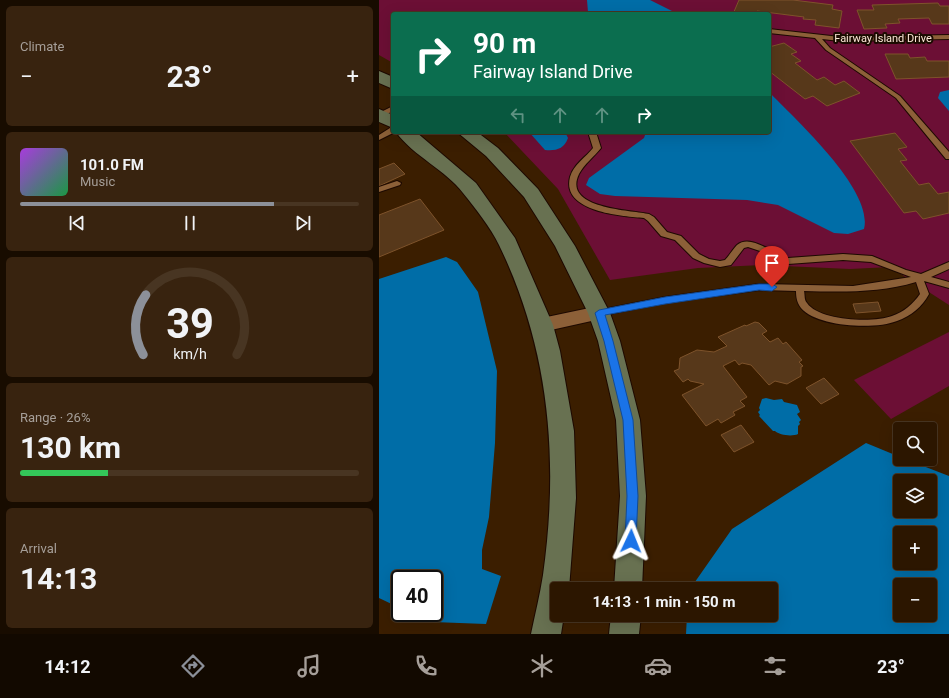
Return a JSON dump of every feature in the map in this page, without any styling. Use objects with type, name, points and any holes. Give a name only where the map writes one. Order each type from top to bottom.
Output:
[{"type":"street","points":[[379,76],[391,83]]},
{"type":"street","points":[[407,134],[469,187],[508,243],[542,325],[549,351],[562,431],[563,498],[557,575],[546,634]]},
{"type":"street","points":[[469,134],[492,152],[531,193],[565,246],[599,313],[611,347],[628,420],[633,496],[629,582]]},
{"type":"street","points":[[542,325],[599,313]]},
{"type":"street","points":[[624,634],[625,622]]},
{"type":"lane","name":"Fairway Island Drive","points":[[771,31],[817,37],[870,40],[949,37]]},
{"type":"lane","name":"Fairway Island Drive","points":[[817,37],[828,49],[898,97],[949,157]]},
{"type":"lane","points":[[379,138],[391,131]]},
{"type":"lane","points":[[593,134],[597,148],[575,176],[573,185],[580,198],[590,205],[605,211],[646,216],[651,219],[664,234],[678,238],[696,256],[707,261],[720,264],[728,263],[741,246],[748,244],[763,249],[778,259],[788,261],[843,257],[872,259],[903,272],[949,285]]},
{"type":"lane","points":[[379,190],[397,183]]},
{"type":"lane","points":[[599,313],[665,300],[759,287],[853,289],[906,282],[949,265]]},
{"type":"lane","points":[[799,288],[803,303],[809,310],[837,320],[856,324],[870,324],[888,322],[902,316],[913,308],[925,294],[920,277]]},
{"type":"shaded area","points":[[379,0],[949,0],[949,305],[890,267],[850,269],[762,265],[698,268],[610,280],[558,189],[506,134],[771,134],[771,12],[391,12],[391,62],[379,55]]},
{"type":"shaded area","points":[[949,332],[949,386],[891,419],[854,380]]},
{"type":"water","points":[[587,0],[650,0],[674,12],[588,12]]},
{"type":"water","points":[[949,90],[949,111],[938,98],[940,92]]},
{"type":"water","points":[[771,94],[813,137],[845,176],[857,195],[864,213],[864,229],[848,234],[834,233],[778,205],[747,200],[615,196],[600,194],[586,185],[589,178],[644,138],[645,134],[771,134]]},
{"type":"water","points":[[531,134],[566,134],[568,138],[562,147],[553,150],[545,150]]},
{"type":"water","points":[[446,257],[457,262],[478,292],[497,371],[495,443],[489,517],[482,550],[482,569],[501,576],[486,624],[433,622],[443,622],[443,570],[391,570],[391,604],[379,598],[379,279]]},
{"type":"water","points":[[766,398],[774,400],[782,399],[784,402],[797,405],[800,412],[797,414],[801,420],[798,426],[798,434],[779,434],[773,431],[759,416],[760,415],[758,412],[760,410],[759,408],[762,399]]},
{"type":"water","points":[[866,443],[893,454],[893,466],[923,466],[949,476],[949,634],[686,634],[687,622],[778,622],[778,582],[695,582],[732,529]]},
{"type":"building","points":[[739,0],[793,0],[833,5],[832,9],[842,11],[839,28],[815,25],[816,20],[803,19],[804,17],[757,11],[734,12]]},
{"type":"building","points":[[938,3],[940,6],[949,6],[949,24],[932,24],[929,18],[898,19],[900,23],[885,24],[887,28],[864,29],[857,10],[874,10],[872,5]]},
{"type":"building","points":[[784,43],[797,52],[791,54],[801,61],[795,63],[817,80],[824,77],[835,85],[844,81],[860,93],[827,106],[813,96],[805,99],[771,73],[771,46]]},
{"type":"building","points":[[885,54],[908,54],[910,58],[925,57],[927,61],[949,61],[949,77],[896,79]]},
{"type":"building","points":[[895,133],[907,147],[898,149],[907,160],[900,161],[919,185],[929,183],[938,194],[949,192],[949,213],[923,219],[916,211],[904,213],[850,141]]},
{"type":"building","points":[[394,163],[405,174],[379,186],[379,169]]},
{"type":"building","points":[[420,199],[444,230],[379,257],[379,215]]},
{"type":"building","points":[[878,302],[881,311],[856,313],[853,304]]},
{"type":"building","points":[[755,322],[759,323],[767,331],[762,334],[770,342],[778,338],[783,344],[786,342],[802,360],[799,362],[803,366],[801,367],[801,376],[787,384],[775,381],[769,385],[751,365],[742,363],[739,365],[735,360],[723,366],[747,397],[740,401],[745,406],[733,412],[735,415],[721,423],[718,419],[706,426],[682,395],[704,384],[690,381],[688,379],[683,382],[674,371],[679,369],[680,358],[697,350],[714,352],[727,346],[718,337]]},
{"type":"building","points":[[824,378],[839,394],[821,404],[806,388]]},
{"type":"building","points":[[741,425],[754,442],[734,452],[721,435]]},
{"type":"route","points":[[631,541],[633,496],[628,420],[609,341],[599,313],[665,300],[759,287],[772,287]]}]
